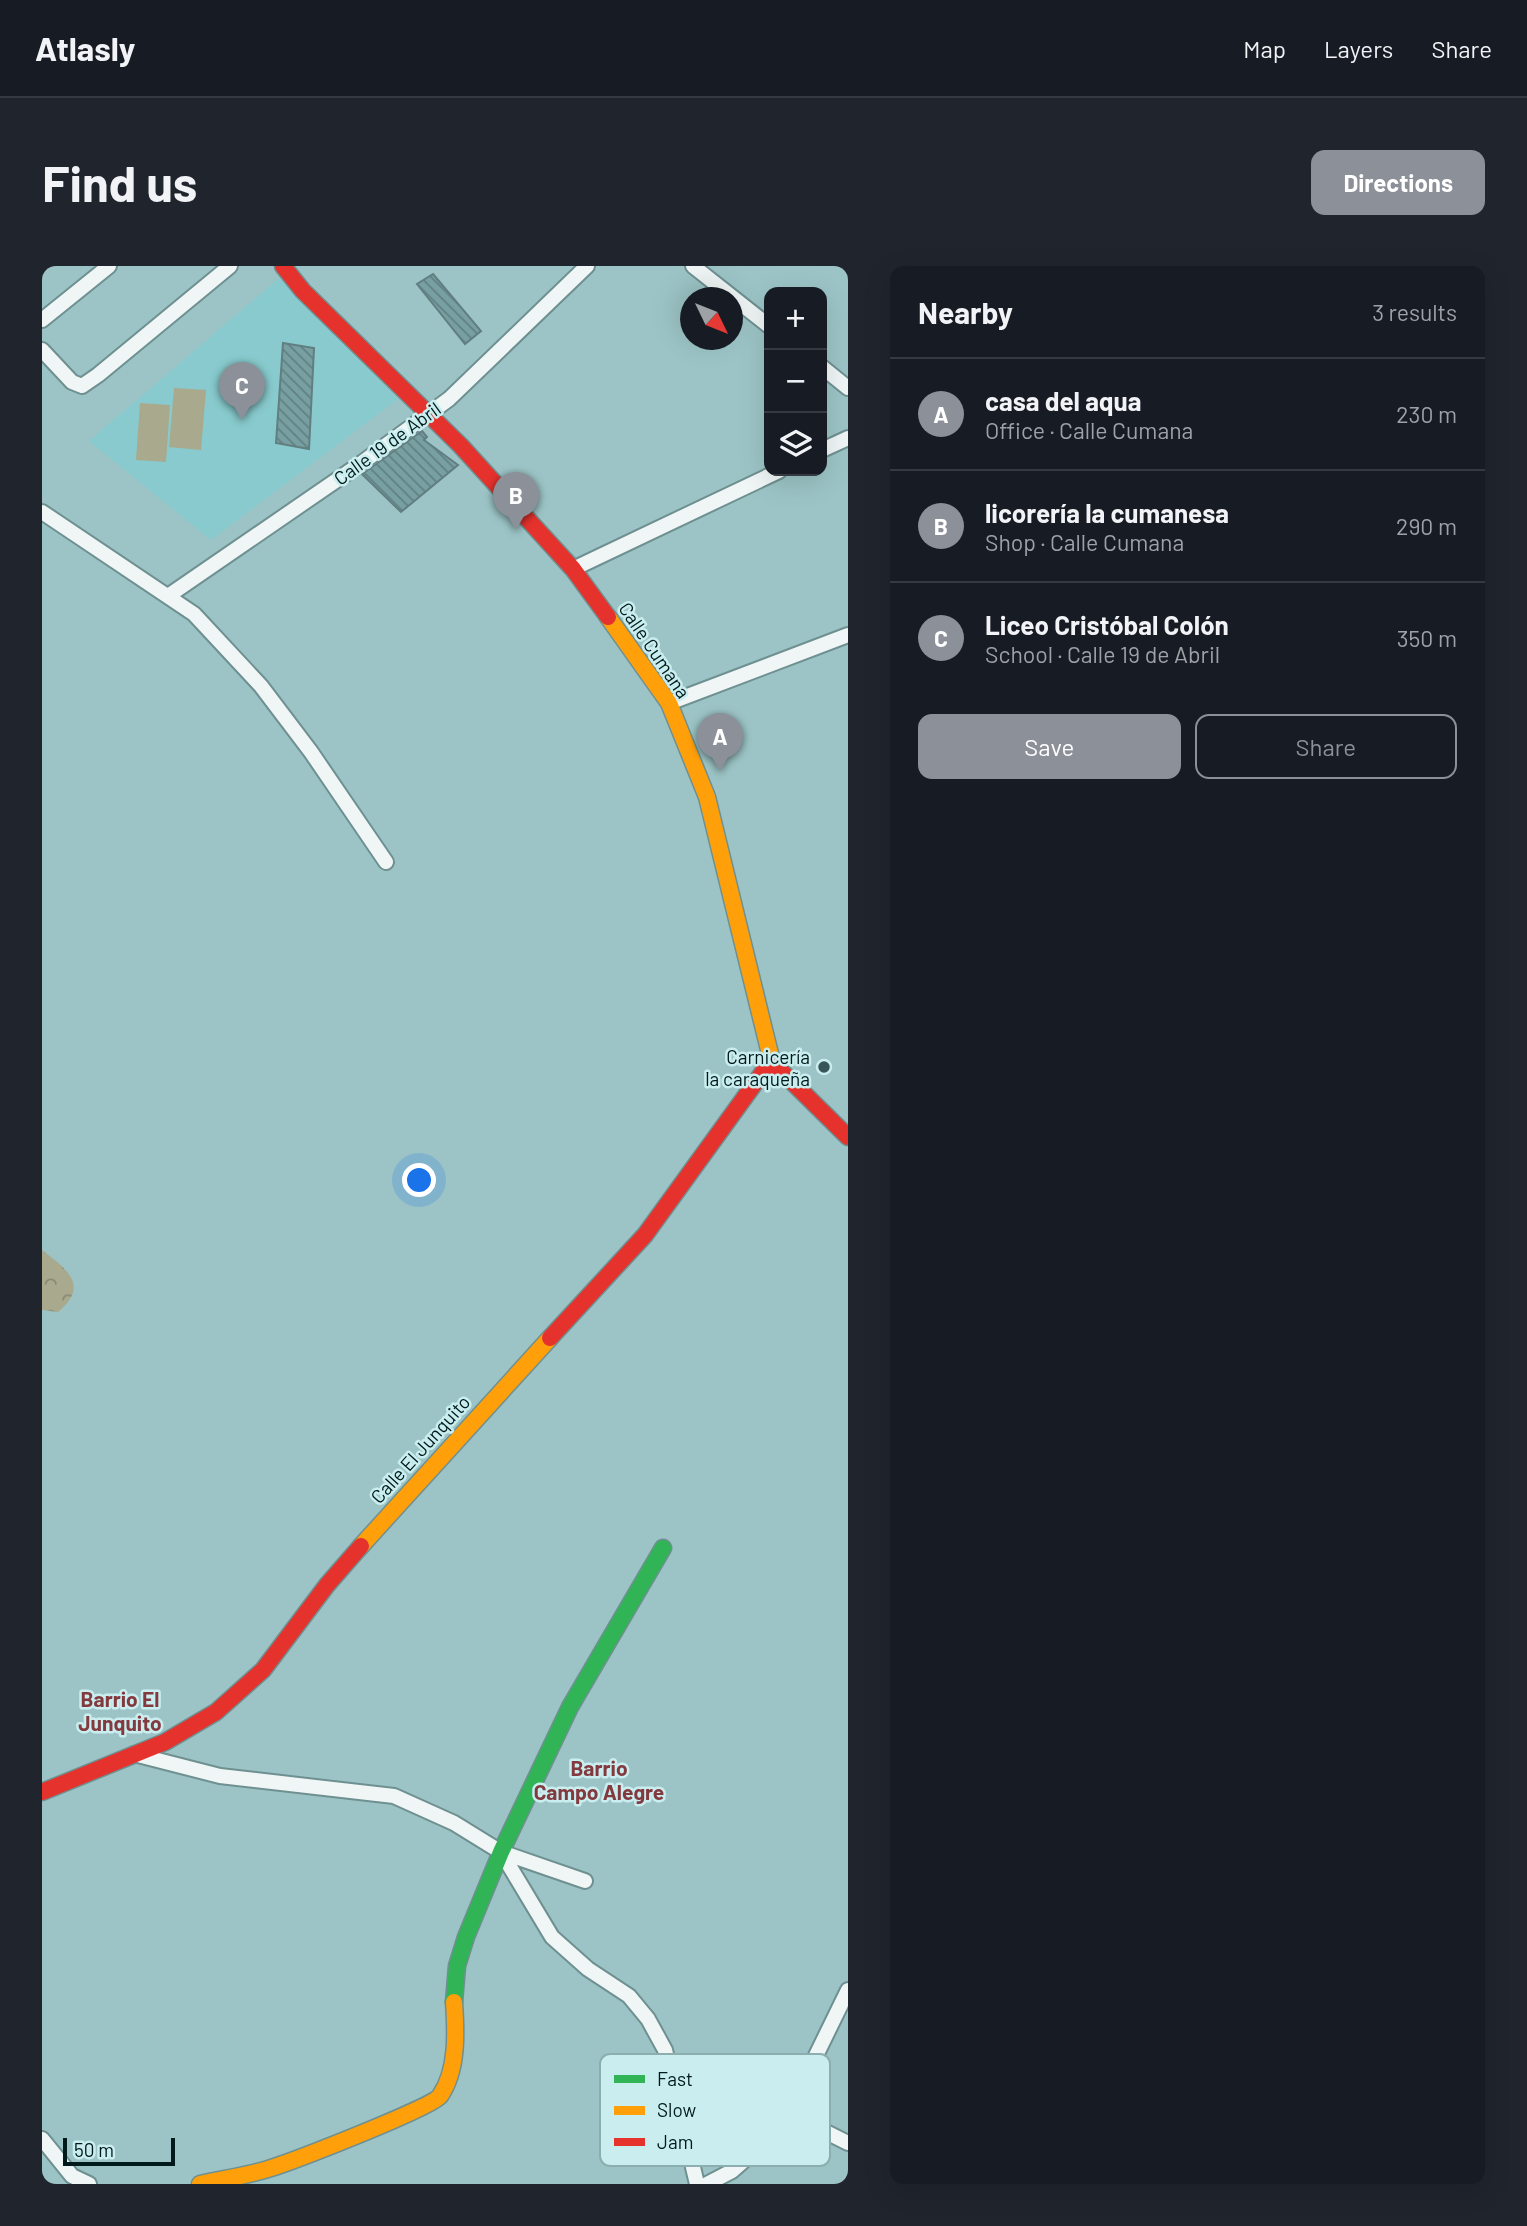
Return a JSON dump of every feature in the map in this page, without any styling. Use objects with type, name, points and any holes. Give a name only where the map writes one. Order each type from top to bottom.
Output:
[{"type":"street","points":[[42,320],[109,266]]},
{"type":"street","points":[[42,350],[72,382],[82,386],[230,266]]},
{"type":"street","name":"Calle Cumana","points":[[283,266],[303,290],[460,446],[573,569],[669,703],[708,797],[771,1060]]},
{"type":"street","name":"Calle 19 de Abril","points":[[168,596],[363,462],[449,399],[587,266]]},
{"type":"street","points":[[693,266],[764,322]]},
{"type":"street","points":[[827,371],[848,388]]},
{"type":"street","points":[[827,448],[848,438]]},
{"type":"street","points":[[573,569],[768,476]]},
{"type":"street","points":[[42,512],[194,614],[261,686],[311,752],[386,862]]},
{"type":"street","points":[[669,703],[848,635]]},
{"type":"street","points":[[771,1060],[848,1137]]},
{"type":"street","name":"Calle El Junquito","points":[[42,1791],[164,1742],[216,1712],[262,1670],[327,1585],[397,1504],[645,1236],[771,1060]]},
{"type":"street","points":[[200,2184],[268,2169],[407,2115],[438,2099],[449,2080],[456,2031],[454,1995],[457,1966],[466,1937],[501,1852],[570,1707],[663,1548]]},
{"type":"street","points":[[134,1754],[220,1776],[394,1796],[454,1823],[501,1852],[585,1881]]},
{"type":"street","points":[[501,1852],[552,1937],[588,1969],[629,1996],[648,2019],[666,2054]]},
{"type":"street","points":[[817,2054],[848,1989]]},
{"type":"street","points":[[830,2134],[848,2143]]},
{"type":"street","points":[[42,2139],[72,2176],[89,2184]]},
{"type":"street","points":[[693,2166],[697,2184]]},
{"type":"street","points":[[707,2184],[738,2166]]},
{"type":"shaded area","points":[[279,278],[398,399],[211,540],[89,441]]},
{"type":"green space","points":[[174,388],[206,390],[201,450],[169,447]]},
{"type":"green space","points":[[140,403],[170,405],[166,462],[136,460]]},
{"type":"green space","points":[[42,1250],[66,1270],[74,1285],[68,1302],[58,1312],[42,1310]]},
{"type":"building","points":[[433,274],[481,331],[465,344],[417,284]]},
{"type":"building","points":[[283,343],[314,348],[309,449],[276,443]]},
{"type":"building","points":[[422,431],[427,437],[424,440],[458,465],[401,512],[362,474]]},
{"type":"traffic: fast","points":[[454,2002],[457,1966],[466,1937],[501,1852],[570,1707],[663,1548]]},
{"type":"traffic: slow","points":[[608,617],[669,703],[707,797],[772,1062]]},
{"type":"traffic: slow","points":[[361,1546],[550,1338]]},
{"type":"traffic: slow","points":[[200,2184],[251,2174],[282,2164],[388,2123],[440,2096],[453,2063],[454,2002]]},
{"type":"traffic: jam","points":[[283,266],[303,291],[461,446],[573,569],[608,617]]},
{"type":"traffic: jam","points":[[550,1338],[645,1235],[771,1061]]},
{"type":"traffic: jam","points":[[772,1062],[848,1137]]},
{"type":"traffic: jam","points":[[42,1792],[165,1742],[216,1712],[263,1670],[327,1585],[361,1546]]},
{"type":"place","name":"Liceo Cristóbal Colón","points":[[242,420]]},
{"type":"place","name":"licorería la cumanesa","points":[[516,530]]},
{"type":"place","name":"casa del aqua","points":[[720,771]]},
{"type":"place","name":"Carnicería la caraqueña","points":[[824,1067]]},
{"type":"district","name":"Barrio El Junquito","points":[[120,1710]]},
{"type":"district","name":"Barrio Campo Alegre","points":[[599,1779]]}]
